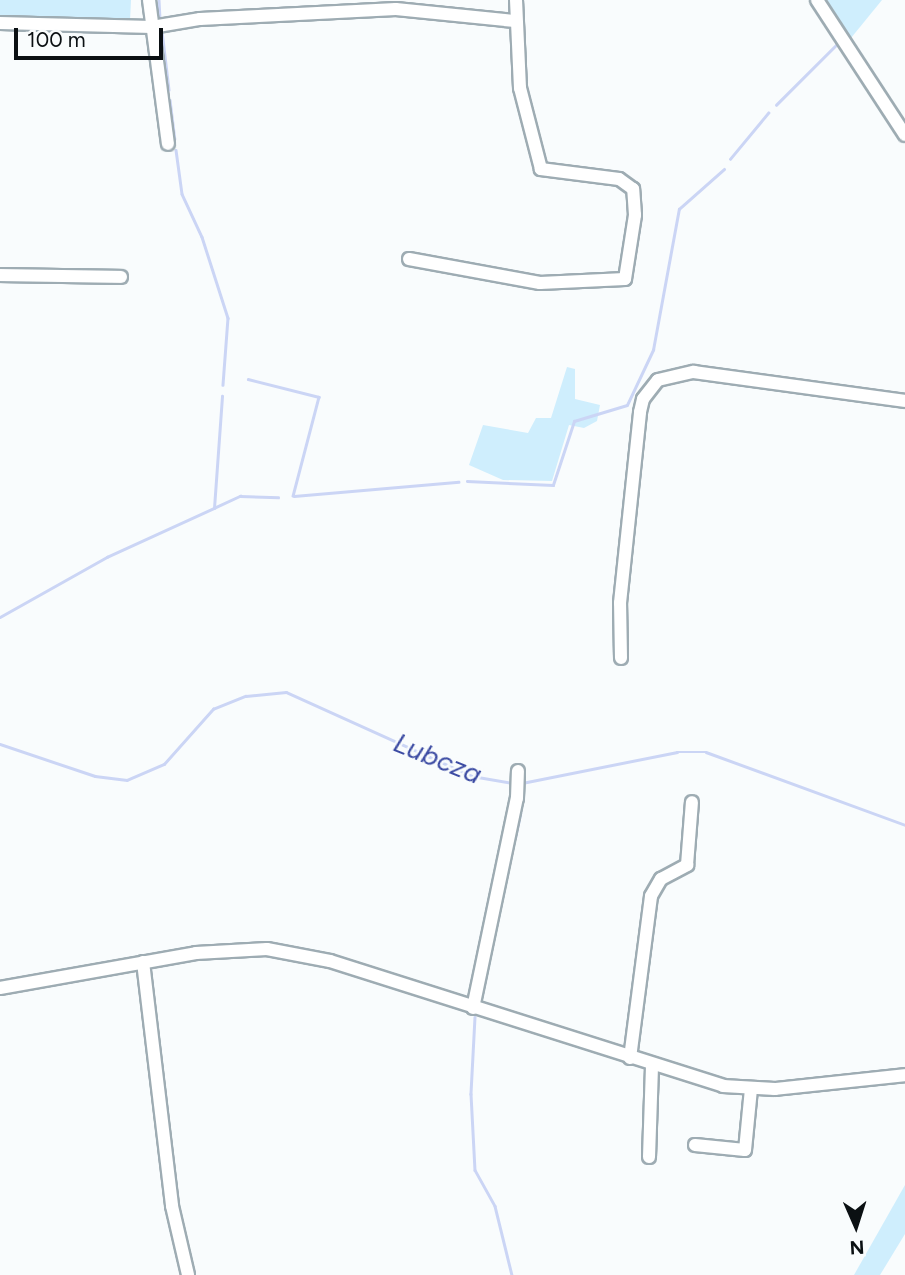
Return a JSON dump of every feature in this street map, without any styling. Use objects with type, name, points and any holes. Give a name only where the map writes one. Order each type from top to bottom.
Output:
[{"type":"street","points":[[149,0],[168,144]]},
{"type":"street","points":[[409,259],[540,284],[625,279],[634,221],[633,189],[619,179],[541,169],[520,88],[516,0]]},
{"type":"street","points":[[817,0],[905,135]]},
{"type":"street","points":[[0,23],[152,27],[200,19],[396,9],[515,21]]},
{"type":"street","points":[[0,275],[121,277]]},
{"type":"street","points":[[621,658],[620,603],[640,412],[643,399],[659,380],[694,372],[905,401]]},
{"type":"street","points":[[474,1008],[518,794],[518,771]]},
{"type":"street","points":[[630,1058],[651,896],[661,879],[687,865],[691,802]]},
{"type":"street","points":[[0,988],[219,950],[267,949],[330,961],[700,1081],[751,1089],[905,1075]]},
{"type":"street","points":[[143,962],[171,1194],[188,1275]]},
{"type":"street","points":[[649,1157],[652,1066]]},
{"type":"street","points":[[695,1146],[745,1150],[751,1089]]},
{"type":"shaded area","points":[[0,0],[131,0],[130,21],[0,17]]},
{"type":"shaded area","points":[[826,0],[882,0],[851,38]]},
{"type":"shaded area","points":[[567,367],[575,369],[575,399],[600,405],[597,421],[584,428],[569,425],[552,481],[503,480],[469,465],[483,425],[528,433],[536,418],[551,418]]},
{"type":"shaded area","points":[[905,1185],[905,1234],[880,1275],[854,1275]]},
{"type":"waterway","points":[[159,0],[160,17]]},
{"type":"waterway","points":[[162,31],[169,90]]},
{"type":"waterway","points":[[776,105],[836,45]]},
{"type":"waterway","points":[[170,100],[175,139]]},
{"type":"waterway","points":[[730,159],[768,113]]},
{"type":"waterway","points":[[176,150],[182,194],[202,237],[228,318],[223,385]]},
{"type":"waterway","points":[[467,481],[553,485],[574,421],[627,405],[653,350],[679,209],[724,169]]},
{"type":"waterway","points":[[248,379],[319,397],[293,496]]},
{"type":"waterway","points":[[0,617],[107,557],[214,508],[222,396]]},
{"type":"waterway","points":[[294,496],[458,482]]},
{"type":"waterway","points":[[214,508],[240,496],[278,497]]},
{"type":"waterway","name":"Lubcza","points":[[0,744],[95,776],[127,780],[164,764],[213,709],[246,696],[286,692],[472,776],[512,783]]},
{"type":"waterway","name":"Lubcza","points":[[522,783],[677,752],[706,752],[905,825]]},
{"type":"waterway","points":[[515,838],[520,814]]},
{"type":"waterway","points":[[475,1017],[471,1094],[475,1170],[495,1206],[512,1275]]}]
